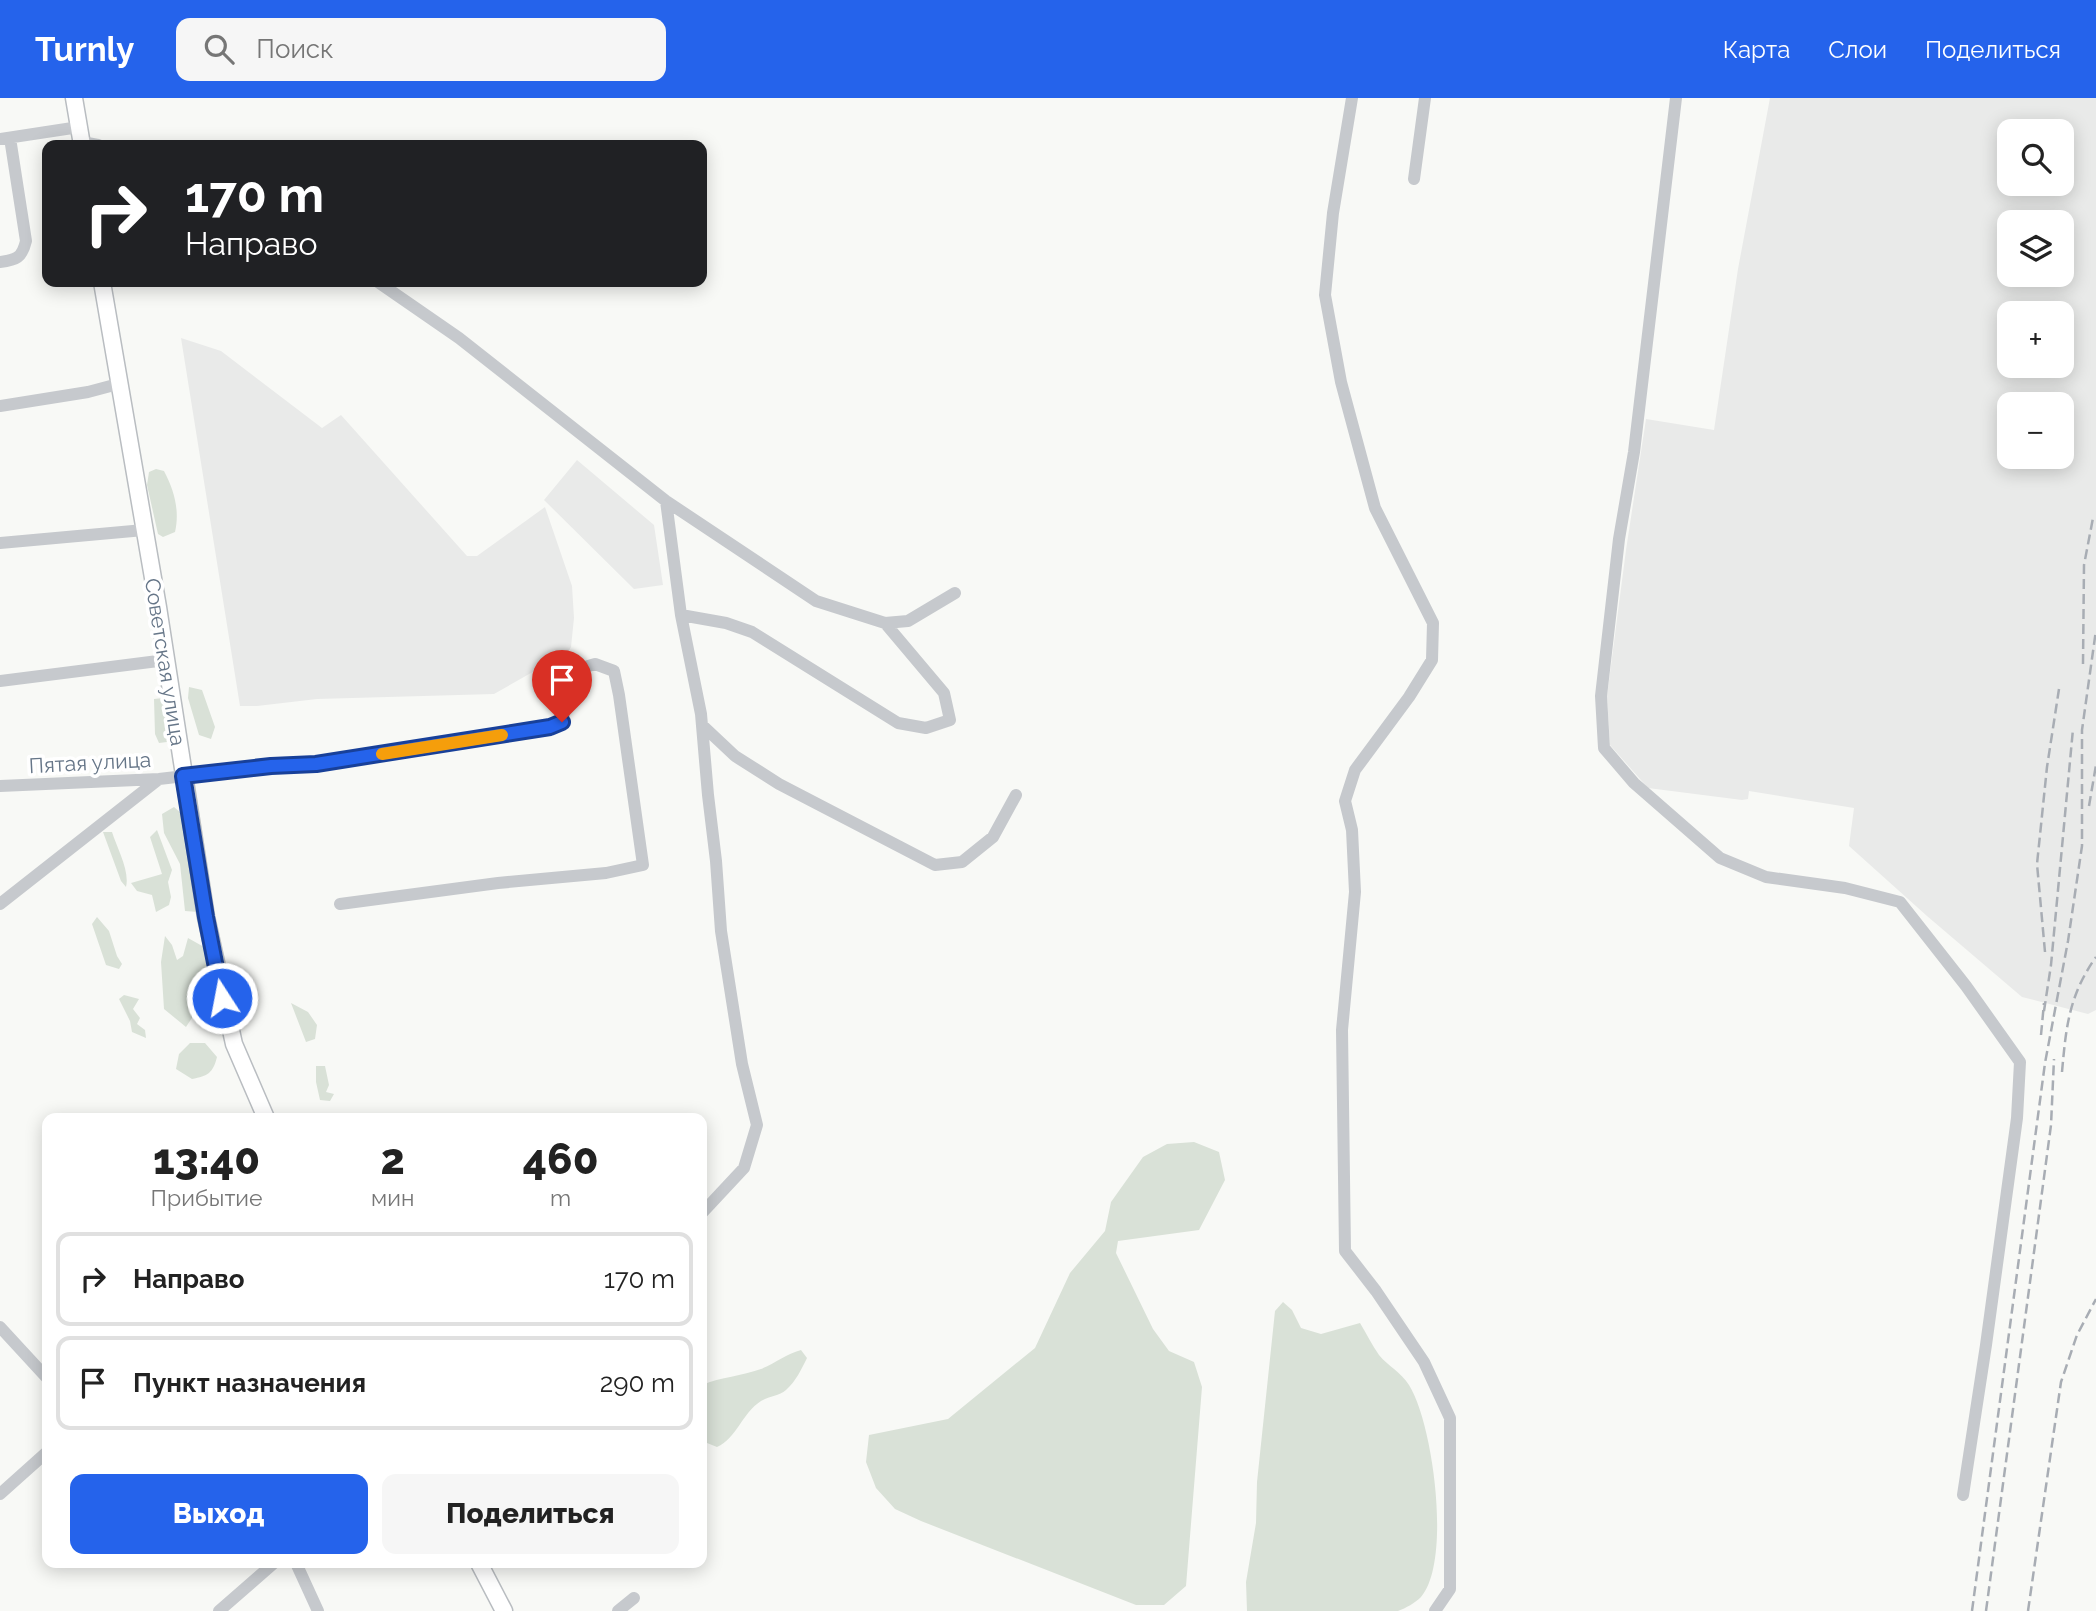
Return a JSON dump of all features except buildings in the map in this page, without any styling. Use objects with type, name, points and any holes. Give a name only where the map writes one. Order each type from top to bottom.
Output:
[{"type":"main road","points":[[74,98],[85,140]]},
{"type":"main road","name":"Советская улица","points":[[103,287],[206,917],[234,1044],[264,1113]]},
{"type":"main road","points":[[482,1568],[504,1611]]},
{"type":"street","points":[[1352,98],[1332,213],[1325,295],[1341,382],[1375,508],[1433,623],[1432,660],[1409,697],[1355,771],[1345,801],[1352,830],[1355,892],[1342,1030],[1345,1251],[1424,1362],[1450,1418],[1450,1589],[1435,1611]]},
{"type":"street","points":[[1414,179],[1426,98]]},
{"type":"street","points":[[1676,98],[1603,683],[1604,748],[1634,783],[1720,858],[1766,877],[1844,888],[1900,902],[1966,986],[2020,1062],[2015,1132],[1963,1495]]},
{"type":"street","points":[[0,262],[15,260],[23,253],[26,241],[5,139],[85,140]]},
{"type":"street","points":[[385,287],[459,338],[666,500],[816,600],[885,623],[908,621],[955,593]]},
{"type":"street","points":[[0,406],[88,392],[118,384]]},
{"type":"street","points":[[666,500],[681,615],[702,725],[721,931],[742,1064],[757,1125],[744,1168],[707,1208]]},
{"type":"street","points":[[0,544],[144,530]]},
{"type":"street","points":[[681,615],[726,622],[752,632],[898,723],[926,728],[950,720],[944,693],[885,623]]},
{"type":"street","points":[[0,681],[166,660]]},
{"type":"street","name":"Пятая улица","points":[[0,786],[159,779],[271,766],[316,764],[550,727],[562,722],[575,670],[595,664],[614,671],[643,865],[606,873],[498,883],[340,904]]},
{"type":"street","points":[[702,725],[735,756],[779,784],[935,865],[962,862],[993,837],[1016,795]]},
{"type":"street","points":[[0,904],[159,779]]},
{"type":"street","points":[[0,1327],[42,1372]]},
{"type":"street","points":[[0,1493],[42,1456]]},
{"type":"street","points":[[219,1611],[268,1568]]},
{"type":"street","points":[[298,1568],[318,1611]]},
{"type":"street","points":[[618,1611],[634,1598]]},
{"type":"shaded area","points":[[1770,98],[2096,98],[2096,1010],[2088,1014],[2022,997],[1849,846],[1854,808],[1749,791],[1748,799],[1742,800],[1648,788],[1610,745],[1607,696],[1646,419],[1714,430],[1738,269]]},
{"type":"shaded area","points":[[181,338],[221,351],[322,428],[341,415],[467,556],[477,556],[545,507],[572,586],[574,618],[568,652],[494,694],[317,699],[240,706]]},
{"type":"shaded area","points":[[577,460],[654,525],[663,585],[634,589],[544,500]]},
{"type":"shaded area","points":[[156,469],[164,471],[176,508],[175,532],[163,537],[158,534],[147,485],[149,472]]},
{"type":"shaded area","points":[[189,687],[202,690],[215,727],[211,739],[199,735],[188,698]]},
{"type":"shaded area","points":[[163,698],[168,712],[165,721],[171,738],[167,742],[159,743],[155,734],[154,699]]},
{"type":"shaded area","points":[[174,807],[181,813],[198,912],[185,911],[180,864],[164,833],[162,814]]},
{"type":"shaded area","points":[[157,830],[172,870],[168,882],[171,897],[169,905],[156,912],[152,895],[137,891],[131,883],[162,874],[150,837]]},
{"type":"shaded area","points":[[103,832],[112,832],[125,867],[126,887],[121,881]]},
{"type":"shaded area","points":[[97,917],[109,931],[122,964],[119,969],[106,965],[92,924]]},
{"type":"shaded area","points":[[165,936],[172,945],[177,960],[183,956],[188,938],[204,947],[209,985],[205,998],[186,1027],[164,1009],[161,962]]},
{"type":"shaded area","points":[[124,995],[139,999],[133,1009],[140,1018],[137,1024],[145,1030],[146,1038],[132,1032],[130,1021],[119,999]]},
{"type":"shaded area","points":[[291,1003],[308,1012],[317,1025],[315,1039],[306,1042]]},
{"type":"shaded area","points":[[190,1043],[205,1043],[217,1057],[209,1073],[192,1079],[176,1069],[179,1054]]},
{"type":"shaded area","points":[[316,1066],[325,1066],[329,1085],[326,1092],[334,1094],[330,1101],[320,1100]]},
{"type":"shaded area","points":[[1194,1142],[1219,1152],[1225,1180],[1199,1230],[1118,1241],[1116,1253],[1153,1329],[1169,1351],[1194,1362],[1202,1387],[1186,1586],[1164,1605],[1136,1605],[895,1509],[876,1488],[866,1462],[869,1435],[948,1419],[1035,1348],[1070,1273],[1105,1231],[1111,1202],[1143,1157],[1167,1144]]},
{"type":"shaded area","points":[[1283,1302],[1292,1310],[1301,1328],[1321,1334],[1360,1323],[1379,1355],[1406,1380],[1418,1404],[1432,1459],[1436,1492],[1436,1554],[1430,1579],[1421,1597],[1398,1611],[1247,1611],[1246,1582],[1256,1523],[1257,1482],[1275,1311]]},
{"type":"shaded area","points":[[801,1350],[807,1358],[786,1390],[754,1406],[724,1443],[717,1447],[707,1443],[707,1383],[761,1369]]},
{"type":"railway","points":[[2083,664],[2084,565],[2093,518]]},
{"type":"railway","points":[[1972,1611],[2045,1063],[2068,941],[2082,846],[2082,730],[2096,630]]},
{"type":"railway","points":[[2045,952],[2037,864],[2047,767],[2059,689]]},
{"type":"railway","points":[[2044,1011],[2051,965],[2073,729]]},
{"type":"railway","points":[[2089,806],[2096,765]]},
{"type":"railway","points":[[2062,1072],[2065,1040],[2074,998],[2096,957]]},
{"type":"railway","points":[[2041,1035],[2044,1003]]},
{"type":"railway","points":[[1986,1611],[2051,1125],[2054,1059]]},
{"type":"railway","points":[[2028,1611],[2061,1382],[2077,1335],[2096,1299]]},
{"type":"slow traffic","points":[[382,754],[502,735]]},
{"type":"route","points":[[222,998],[183,776],[316,764],[550,727],[562,722]]}]
